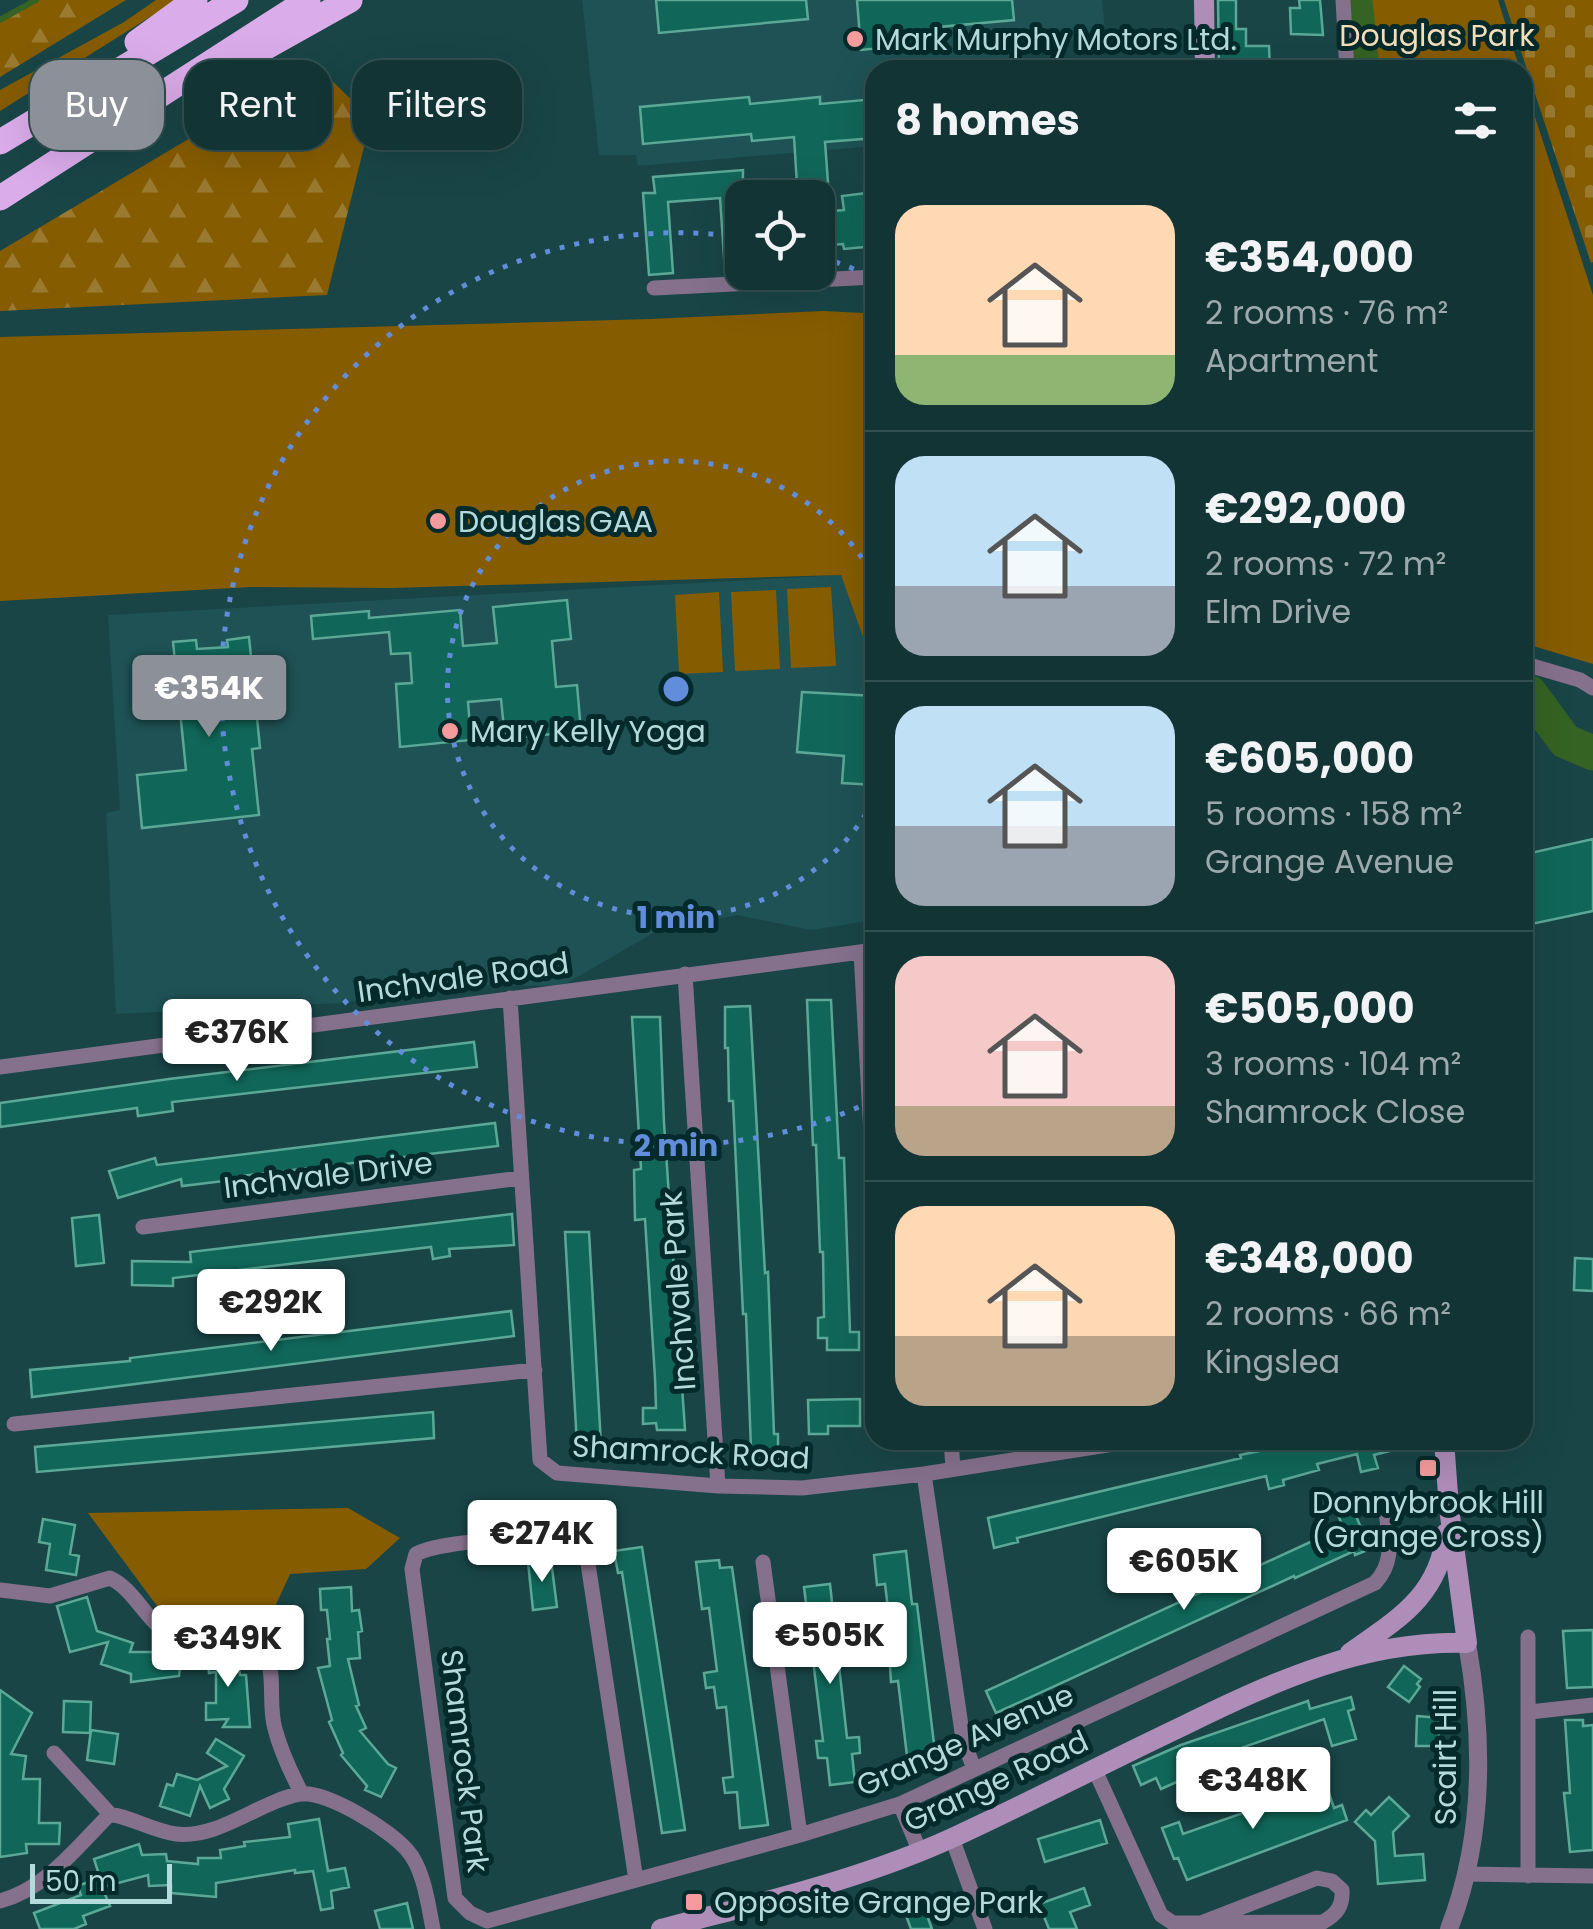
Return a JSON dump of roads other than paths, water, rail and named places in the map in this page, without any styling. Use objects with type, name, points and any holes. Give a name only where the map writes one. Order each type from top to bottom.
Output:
[{"type":"highway","points":[[4,139],[195,0]]},
{"type":"highway","points":[[4,139],[236,0]]},
{"type":"highway","points":[[164,93],[308,0]]},
{"type":"highway","points":[[164,102],[350,0]]},
{"type":"highway","points":[[0,198],[77,150]]},
{"type":"main road","points":[[1204,0],[1205,60]]},
{"type":"main road","points":[[1445,1450],[1467,1642]]},
{"type":"main road","name":"Grange Road","points":[[1345,1657],[1414,1606],[1430,1587],[1445,1548],[1449,1508]]},
{"type":"main road","name":"Grange Road","points":[[661,1929],[920,1852],[1265,1685],[1345,1657],[1438,1642],[1467,1642]]},
{"type":"street","points":[[1343,0],[1347,60]]},
{"type":"street","points":[[654,288],[865,278]]},
{"type":"street","points":[[1533,666],[1580,680],[1593,688]]},
{"type":"street","name":"Inchvale Road","points":[[0,1066],[865,951]]},
{"type":"street","name":"Inchvale Park","points":[[684,974],[718,1486]]},
{"type":"street","points":[[14,1424],[535,1370],[510,998]]},
{"type":"street","name":"Inchvale Drive","points":[[142,1226],[521,1178]]},
{"type":"street","name":"Shamrock Road","points":[[535,1370],[540,1460],[557,1473],[718,1486],[802,1488],[1074,1450]]},
{"type":"street","points":[[952,1450],[953,1468]]},
{"type":"street","points":[[924,1474],[963,1738],[974,1768]]},
{"type":"street","name":"Grange Avenue","points":[[487,1921],[900,1804],[1375,1583],[1386,1571],[1390,1550],[1386,1512]]},
{"type":"street","name":"Shamrock Park","points":[[487,1921],[470,1914],[455,1898],[412,1569],[416,1554],[428,1548],[561,1540],[579,1544],[587,1557],[636,1880]]},
{"type":"street","points":[[764,1562],[800,1835]]},
{"type":"street","points":[[0,1590],[50,1596],[110,1578],[126,1586],[158,1624],[172,1634],[191,1636],[225,1631],[244,1635],[262,1646],[271,1664],[273,1726],[302,1794]]},
{"type":"street","points":[[1528,1637],[1528,1876]]},
{"type":"street","name":"Scairt Hill","points":[[1450,1929],[1468,1874],[1478,1812],[1475,1687],[1467,1642]]},
{"type":"street","points":[[1530,1712],[1593,1706]]},
{"type":"street","points":[[54,1754],[110,1814],[178,1834],[218,1827],[302,1794],[341,1804],[407,1850],[423,1884],[433,1929]]},
{"type":"street","points":[[1094,1768],[1161,1915],[1174,1923],[1201,1923],[1323,1922],[1334,1915],[1343,1901],[1342,1890],[1317,1878],[1201,1923]]},
{"type":"street","points":[[900,1804],[920,1852]]},
{"type":"street","points":[[0,1900],[14,1897],[46,1878],[110,1814]]},
{"type":"street","points":[[952,1838],[985,1929]]},
{"type":"street","points":[[1468,1874],[1593,1876]]},
{"type":"waterway","points":[[0,20],[36,0]]},
{"type":"waterway","points":[[1355,0],[1361,60]]},
{"type":"waterway","points":[[1533,697],[1565,741],[1593,753]]},
{"type":"place","name":"Mark Murphy Motors Ltd.","points":[[855,39]]},
{"type":"place","name":"Douglas GAA","points":[[438,521]]},
{"type":"place","name":"Mary Kelly Yoga","points":[[450,731]]},
{"type":"place","name":"Donnybrook Hill (Grange Cross)","points":[[1428,1468]]},
{"type":"place","name":"Opposite Grange Park","points":[[694,1902]]},
{"type":"park label","name":"Douglas Park","points":[[1437,35]]}]
